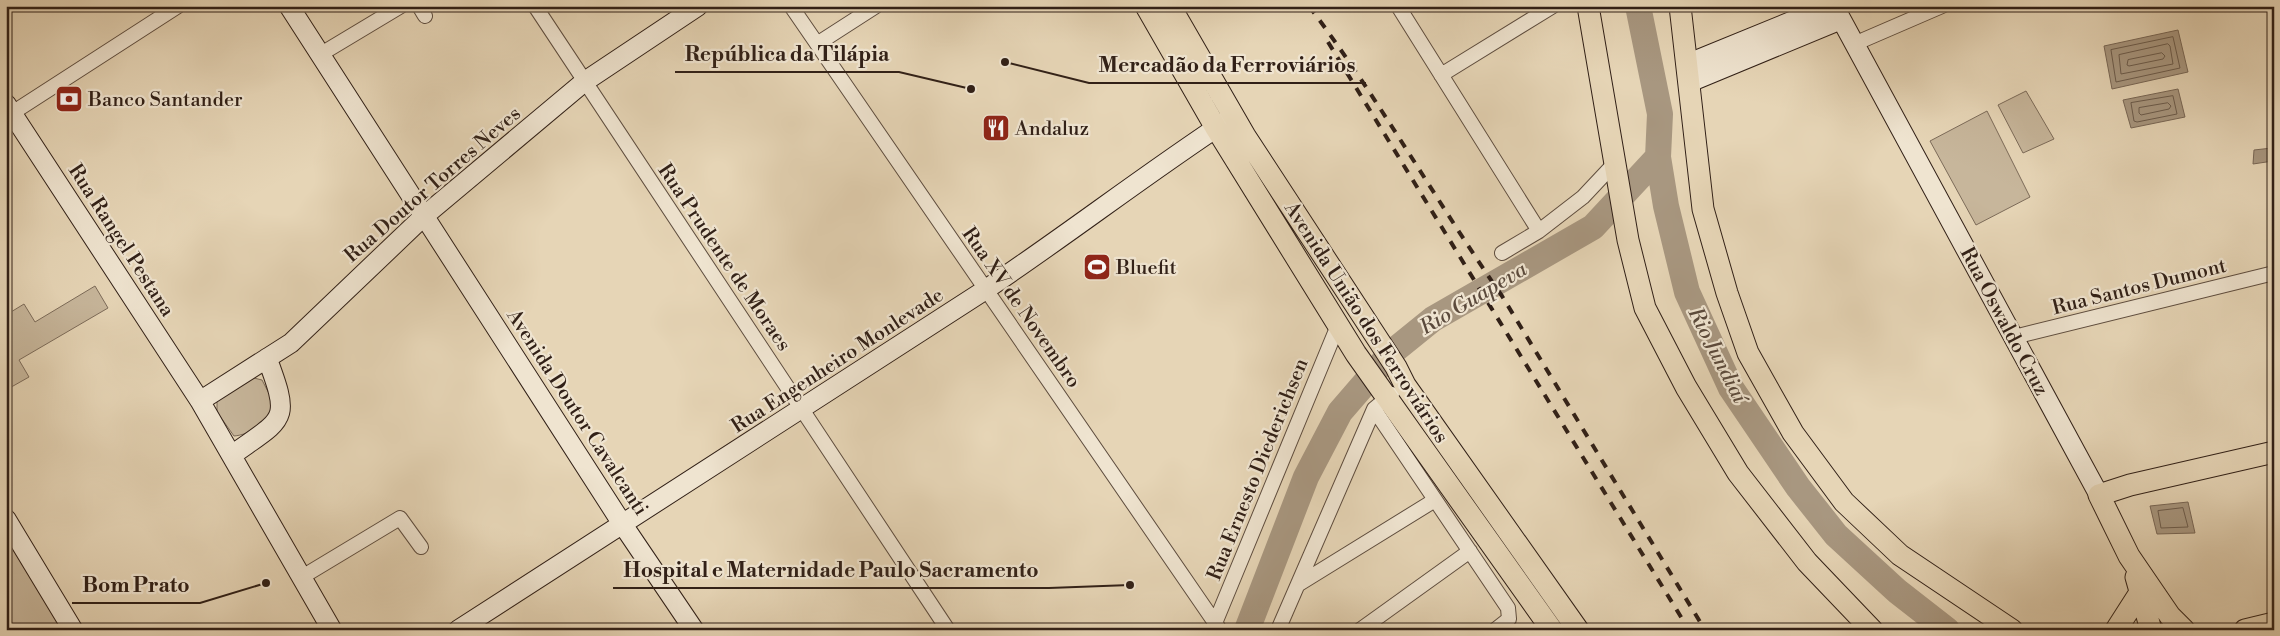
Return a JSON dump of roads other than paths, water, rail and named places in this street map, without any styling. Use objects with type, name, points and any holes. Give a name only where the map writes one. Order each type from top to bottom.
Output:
[{"type":"main road","name":"Avenida Doutor Cavalcanti","points":[[289,6],[424,218],[470,284],[623,525],[694,630]]},
{"type":"main road","name":"Rua Doutor Torres Neves","points":[[200,401],[290,343],[424,218],[584,82],[698,6]]},
{"type":"main road","name":"Avenida União dos Ferroviários","points":[[1146,6],[1224,122],[1578,630]]},
{"type":"main road","points":[[1588,6],[1628,240],[1645,308],[1686,387],[1738,473],[1807,562],[1872,630]]},
{"type":"main road","points":[[1680,6],[1703,209],[1727,293],[1748,353],[1793,433],[1844,502],[1900,555],[2012,630]]},
{"type":"main road","name":"Avenida União dos Ferroviários","points":[[1171,8],[1224,122],[1382,400],[1552,630]]},
{"type":"main road","points":[[1687,64],[1834,11]]},
{"type":"main road","points":[[1689,86],[1695,80],[1834,11]]},
{"type":"main road","name":"Rua Oswaldo Cruz","points":[[1834,11],[1854,44],[2014,337],[2099,495],[2129,556],[2170,616],[2184,630]]},
{"type":"main road","name":"Rua Rangel Pestana","points":[[8,112],[200,401],[332,630]]},
{"type":"main road","name":"Rua Engenheiro Monlevade","points":[[458,630],[803,410],[986,290],[1051,246],[1224,122]]},
{"type":"main road","points":[[232,455],[272,427],[279,418],[282,409],[280,392],[267,358]]},
{"type":"main road","points":[[2099,495],[2130,485],[2274,452]]},
{"type":"main road","points":[[6,519],[73,630]]},
{"type":"main road","points":[[2129,556],[2141,591],[2151,630]]},
{"type":"main road","points":[[2116,630],[2141,591]]},
{"type":"main road","points":[[2245,630],[2274,623]]},
{"type":"street","points":[[8,112],[178,6]]},
{"type":"street","points":[[321,54],[401,6]]},
{"type":"street","name":"Rua Prudente de Moraes","points":[[535,6],[948,630]]},
{"type":"street","name":"Rua XV de Novembro","points":[[791,6],[1216,627]]},
{"type":"street","points":[[817,44],[876,6]]},
{"type":"street","points":[[1398,6],[1539,231]]},
{"type":"street","points":[[1441,75],[1553,6]]},
{"type":"street","points":[[1854,44],[1942,6]]},
{"type":"street","points":[[1502,253],[1539,231],[1583,197],[1614,164]]},
{"type":"street","name":"Rua Santos Dumont","points":[[2014,337],[2274,273]]},
{"type":"street","name":"Rua Ernesto Diederichsen","points":[[1216,627],[1339,324]]},
{"type":"street","points":[[1278,630],[1382,400],[1400,376]]},
{"type":"street","points":[[1382,400],[1435,500],[1508,608],[1509,619],[1495,630]]},
{"type":"street","points":[[1299,584],[1435,500]]},
{"type":"street","points":[[302,577],[400,518],[421,547]]},
{"type":"street","points":[[1360,630],[1470,551]]},
{"type":"water","points":[[2178,30],[2188,72],[2112,89],[2104,46]]},
{"type":"water","points":[[2178,89],[2185,117],[2131,128],[2123,100]]},
{"type":"water","points":[[2272,148],[2273,161],[2253,164],[2254,150]]},
{"type":"water","points":[[2188,502],[2195,533],[2157,534],[2150,506]]},
{"type":"waterway","name":"Rio Jundiaí","points":[[1638,6],[1660,114],[1658,157],[1666,206],[1687,292],[1731,388],[1798,487],[1836,535],[1897,591],[1947,630]]},
{"type":"waterway","name":"Rio Guapeva","points":[[1247,630],[1306,477],[1340,412],[1391,353],[1433,319],[1593,227],[1658,157]]},
{"type":"railway","points":[[1309,6],[1359,77],[1502,296],[1705,630]]},
{"type":"railway","points":[[1328,42],[1689,630]]},
{"type":"place","name":"Mercadão da Ferroviários","points":[[1005,62]]},
{"type":"place","name":"República da Tilápia","points":[[971,89]]},
{"type":"place","name":"Banco Santander","points":[[69,99]]},
{"type":"place","name":"Andaluz","points":[[996,128]]},
{"type":"place","name":"Bluefit","points":[[1097,267]]},
{"type":"place","name":"Bom Prato","points":[[266,583]]},
{"type":"place","name":"Hospital e Maternidade Paulo Sacramento","points":[[1130,585]]}]
